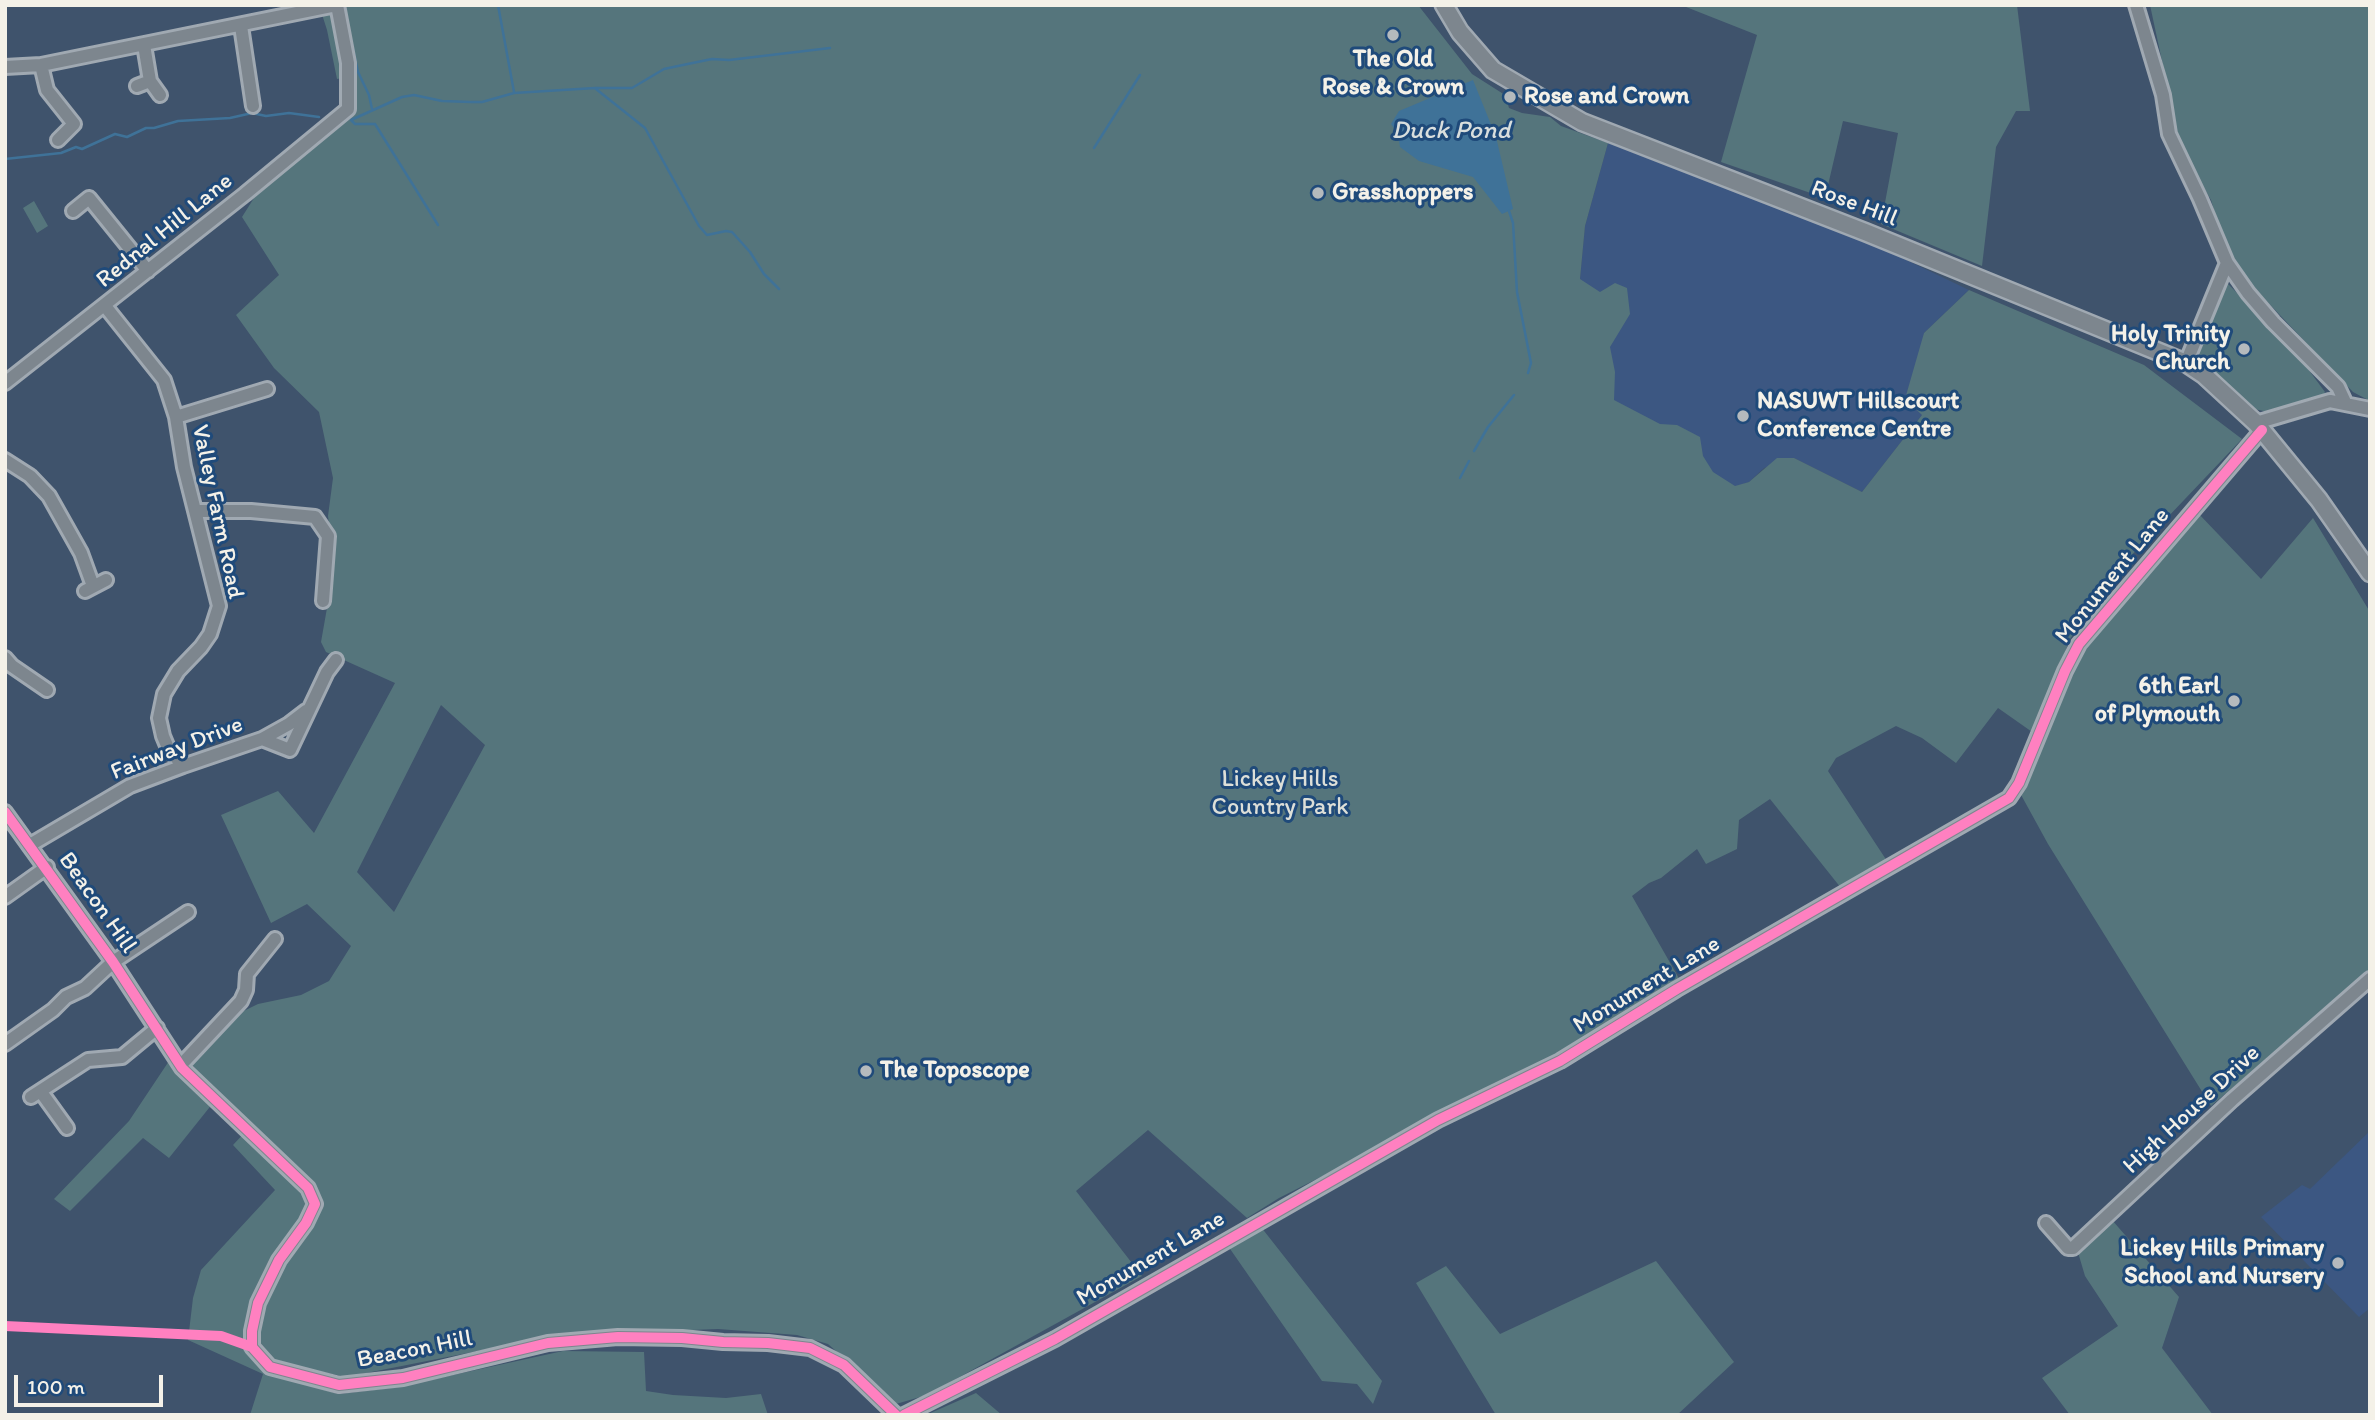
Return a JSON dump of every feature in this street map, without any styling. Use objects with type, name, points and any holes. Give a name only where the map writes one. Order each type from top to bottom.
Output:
[{"type":"main road","name":"Rose Hill","points":[[1444,5],[1460,32],[1493,70],[1582,122],[1958,269],[2186,363],[2204,374],[2259,426],[2319,500],[2370,573]]},
{"type":"street","points":[[5,67],[41,65],[336,5]]},
{"type":"street","name":"Rednal Hill Lane","points":[[5,383],[105,306],[348,109],[348,62],[336,5]]},
{"type":"street","points":[[2136,5],[2163,95],[2169,134],[2227,263],[2273,323],[2338,387],[2344,402]]},
{"type":"street","points":[[241,26],[253,106]]},
{"type":"street","points":[[144,45],[150,81],[160,95]]},
{"type":"street","points":[[41,65],[47,90],[74,124],[58,140]]},
{"type":"street","points":[[137,86],[150,81]]},
{"type":"street","points":[[72,211],[89,198],[148,271]]},
{"type":"street","points":[[2186,363],[2227,263]]},
{"type":"street","name":"Valley Farm Road","points":[[105,306],[164,380],[176,417],[184,467],[219,606],[210,634],[178,671],[164,694],[159,718],[163,736],[168,748],[183,766]]},
{"type":"street","points":[[176,417],[267,389]]},
{"type":"street","points":[[2259,426],[2330,401],[2370,409]]},
{"type":"street","name":"Monument Lane","points":[[904,1415],[1055,1339],[1438,1120],[1560,1061],[1677,989],[2009,798],[2019,783],[2060,682],[2079,644],[2259,426]]},
{"type":"street","points":[[5,460],[30,476],[49,496],[82,553],[95,586]]},
{"type":"street","points":[[197,511],[315,517],[328,536],[323,601]]},
{"type":"street","name":"Fairway Drive","points":[[30,845],[130,786],[183,766],[262,739],[290,750],[308,709],[336,660]]},
{"type":"street","points":[[8,665],[47,690]]},
{"type":"street","points":[[262,739],[289,724],[308,709]]},
{"type":"street","name":"Beacon Hill","points":[[5,812],[47,867],[181,1065],[308,1188],[315,1204],[306,1223],[279,1260],[258,1304],[252,1331],[252,1347],[270,1367],[339,1385],[403,1378],[548,1343],[618,1337],[768,1343],[810,1348],[844,1366],[897,1415]]},
{"type":"street","points":[[5,897],[47,867]]},
{"type":"street","points":[[5,1044],[53,1010],[66,996],[85,988],[113,962],[188,912]]},
{"type":"street","points":[[181,1065],[241,1001],[246,990],[247,974],[275,939]]},
{"type":"street","name":"High House Drive","points":[[2046,1223],[2068,1248],[2073,1248],[2232,1100],[2370,979]]},
{"type":"street","points":[[67,1128],[36,1095],[88,1060],[122,1057],[157,1028]]},
{"type":"shaded area","name":"NASUWT Hillscourt Conference Centre","points":[[1608,143],[1877,246],[1969,290],[1924,333],[1922,415],[1862,492],[1794,458],[1764,468],[1749,482],[1734,487],[1578,401],[1580,279],[1585,226]]},
{"type":"shaded area","name":"Lickey Hills Primary School and Nursery","points":[[2370,1131],[2370,1308],[2359,1317],[2261,1217],[2302,1185],[2310,1189]]},
{"type":"green space","name":"Lickey Hills Country Park","points":[[319,5],[1418,5],[1472,74],[1505,95],[1509,108],[1550,117],[1561,126],[1608,143],[1585,226],[1580,279],[1600,292],[1615,283],[1627,288],[1630,314],[1610,347],[1615,372],[1614,400],[1660,424],[1677,425],[1700,437],[1703,456],[1713,472],[1735,486],[1749,482],[1777,458],[1794,458],[1862,492],[1922,415],[1905,399],[1924,333],[1969,290],[2144,365],[2242,439],[2127,560],[2070,639],[2035,734],[1998,708],[1956,763],[1922,738],[1896,726],[1836,758],[1828,771],[1887,861],[1841,888],[1770,799],[1739,820],[1737,849],[1706,864],[1697,849],[1661,878],[1632,896],[1681,982],[1560,1056],[1279,1198],[1247,1218],[1148,1130],[1076,1191],[1142,1276],[927,1395],[896,1404],[828,1344],[797,1335],[718,1329],[559,1335],[346,1377],[276,1362],[264,1373],[339,1394],[398,1387],[563,1351],[644,1352],[646,1391],[726,1398],[761,1394],[768,1415],[250,1415],[263,1374],[188,1340],[193,1298],[201,1270],[275,1190],[233,1145],[247,1130],[183,1059],[217,1024],[258,1004],[301,995],[329,981],[351,946],[307,904],[271,923],[221,815],[278,791],[314,833],[395,683],[326,652],[321,642],[327,608],[330,533],[328,516],[333,478],[319,412],[274,368],[236,315],[279,275],[242,217],[254,198],[351,114],[353,76],[337,79]],"holes":[[[441,705],[485,745],[394,912],[357,872]]]},
{"type":"green space","points":[[1681,5],[2017,5],[2030,111],[2016,111],[1996,147],[1982,266],[1881,224],[1898,133],[1843,121],[1825,198],[1721,162],[1757,35]]},
{"type":"green space","points":[[2150,5],[2370,5],[2370,401],[2353,392],[2258,292],[2228,256],[2211,200],[2180,145]]},
{"type":"green space","points":[[34,201],[48,226],[37,233],[23,208]]},
{"type":"green space","points":[[2227,283],[2291,346],[2325,392],[2322,397],[2268,412],[2254,409],[2195,364]]},
{"type":"green space","points":[[2197,512],[2261,579],[2313,518],[2370,612],[2370,971],[2211,1106],[2048,844],[2020,793],[2085,648],[2109,615]]},
{"type":"green space","points":[[169,1061],[213,1103],[169,1158],[143,1138],[70,1211],[54,1199],[129,1121]]},
{"type":"green space","points":[[2112,1220],[2179,1297],[2162,1348],[2213,1415],[2070,1415],[2042,1378],[2118,1326],[2085,1276],[2077,1249]]},
{"type":"green space","points":[[1261,1227],[1382,1381],[1373,1404],[1357,1384],[1322,1381],[1228,1246]]},
{"type":"green space","points":[[1656,1261],[1734,1362],[1677,1415],[1496,1415],[1416,1283],[1446,1266],[1500,1334]]},
{"type":"green space","points":[[976,1393],[1002,1415],[926,1415]]},
{"type":"water","name":"Duck Pond","points":[[1473,80],[1496,137],[1513,209],[1502,214],[1473,177],[1419,161],[1400,147],[1398,134],[1391,124],[1399,111]]},
{"type":"waterway","points":[[498,5],[514,92]]},
{"type":"waterway","points":[[344,8],[358,72],[369,95],[372,109]]},
{"type":"waterway","points":[[351,120],[402,97],[414,95],[442,101],[482,102],[514,93],[632,88],[664,69],[712,59],[729,60],[830,48]]},
{"type":"waterway","points":[[1094,148],[1140,75]]},
{"type":"waterway","points":[[596,89],[645,128],[699,226],[707,235],[732,232],[779,289]]},
{"type":"waterway","points":[[5,159],[61,153],[76,147],[82,149],[115,134],[127,137],[146,128],[178,121],[230,118],[252,113],[266,116],[289,113],[319,117]]},
{"type":"waterway","points":[[351,120],[355,124],[375,124],[438,225]]},
{"type":"waterway","points":[[1509,211],[1513,223],[1517,292],[1531,363],[1528,373]]},
{"type":"waterway","points":[[1474,451],[1488,427],[1514,395]]},
{"type":"waterway","points":[[1460,478],[1469,461]]},
{"type":"cycle path","points":[[904,1415],[1055,1339],[1438,1120],[1560,1061],[1677,989],[2009,798],[2019,783],[2065,671],[2079,644],[2262,430]]},
{"type":"cycle path","points":[[5,812],[113,962],[182,1068],[308,1188],[315,1204],[306,1223],[279,1260],[258,1303],[252,1331],[252,1347],[270,1367],[339,1385],[403,1378],[548,1343],[618,1337],[768,1343],[810,1348],[844,1365],[896,1415]]},
{"type":"cycle path","points":[[5,1326],[221,1336],[252,1347]]},
{"type":"place","name":"The Old Rose & Crown","points":[[1393,35]]},
{"type":"place","name":"Rose and Crown","points":[[1510,97]]},
{"type":"place","name":"Grasshoppers","points":[[1318,193]]},
{"type":"place","name":"Holy Trinity Church","points":[[2244,349]]},
{"type":"place","name":"NASUWT Hillscourt Conference Centre","points":[[1743,416]]},
{"type":"place","name":"6th Earl of Plymouth","points":[[2234,701]]},
{"type":"place","name":"The Toposcope","points":[[866,1071]]},
{"type":"place","name":"Lickey Hills Primary School and Nursery","points":[[2338,1263]]}]
